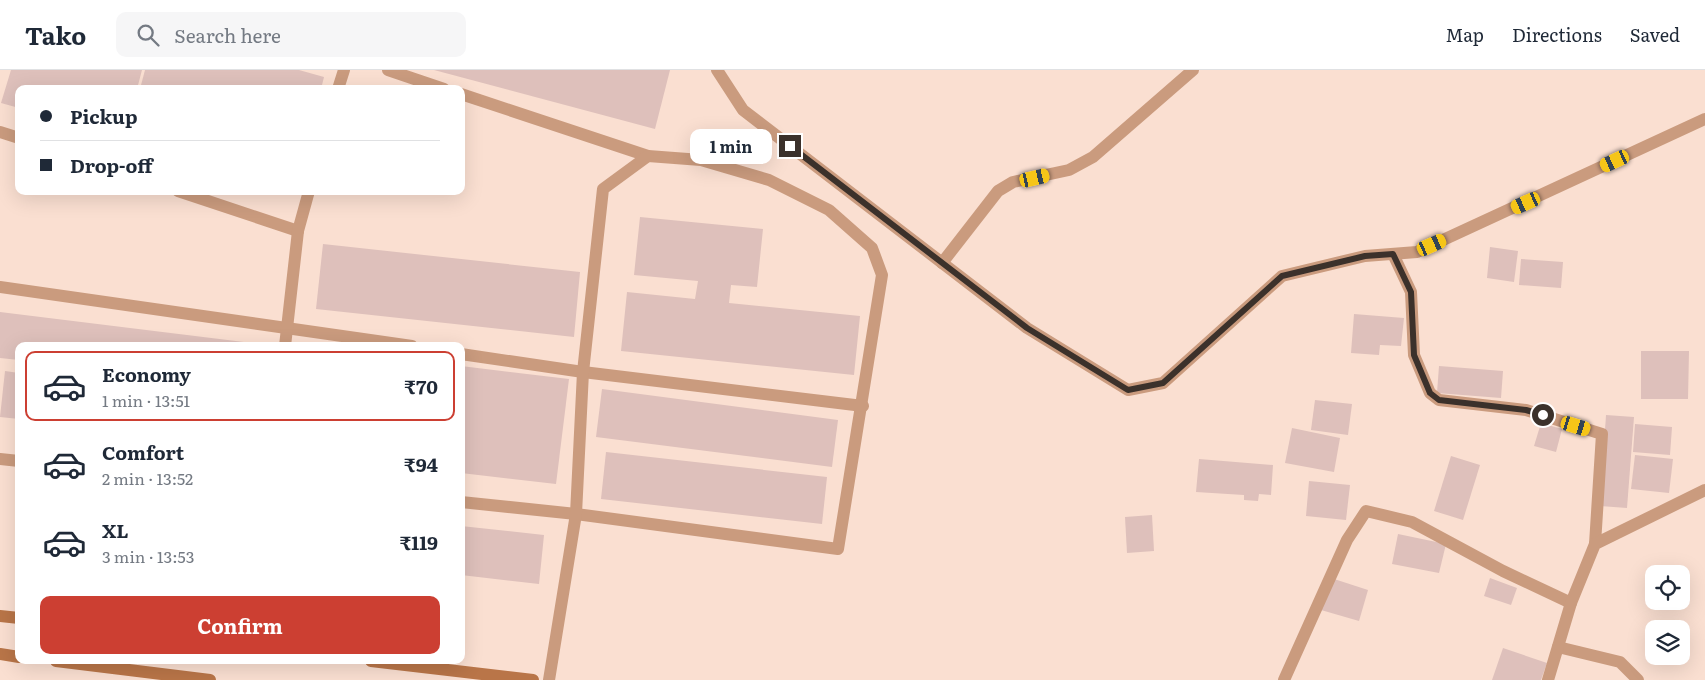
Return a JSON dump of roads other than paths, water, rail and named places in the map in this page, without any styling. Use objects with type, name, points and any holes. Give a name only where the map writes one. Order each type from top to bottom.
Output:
[{"type":"street","points":[[339,85],[344,70]]},
{"type":"street","points":[[388,70],[432,85]]},
{"type":"street","points":[[717,70],[743,110],[1027,328],[1128,390],[1163,383],[1282,276],[1365,256],[1416,252],[1705,119]]},
{"type":"street","points":[[942,263],[998,191],[1013,182],[1070,170],[1093,157],[1193,70]]},
{"type":"street","points":[[465,95],[648,156],[701,160],[769,180],[829,210],[872,248],[882,274],[863,406],[838,549],[576,514],[465,502]]},
{"type":"street","points":[[0,132],[15,137]]},
{"type":"street","points":[[549,680],[576,514],[583,372],[603,189],[648,156]]},
{"type":"street","points":[[190,195],[298,231]]},
{"type":"street","points":[[286,342],[298,231],[308,195]]},
{"type":"street","points":[[1393,254],[1411,292],[1414,355],[1430,393],[1439,400],[1526,410],[1602,434],[1595,544],[1571,603],[1548,680]]},
{"type":"street","points":[[0,287],[384,342]]},
{"type":"street","points":[[465,355],[583,372],[863,406]]},
{"type":"street","points":[[0,459],[15,461]]},
{"type":"street","points":[[1595,544],[1705,490]]},
{"type":"street","points":[[1284,680],[1347,540],[1366,511],[1412,522],[1503,571],[1571,603]]},
{"type":"street","points":[[0,616],[15,618]]},
{"type":"street","points":[[1558,647],[1620,662],[1638,680]]},
{"type":"street","points":[[0,654],[15,656]]},
{"type":"street","points":[[80,664],[210,680]]},
{"type":"street","points":[[397,664],[533,680]]}]
